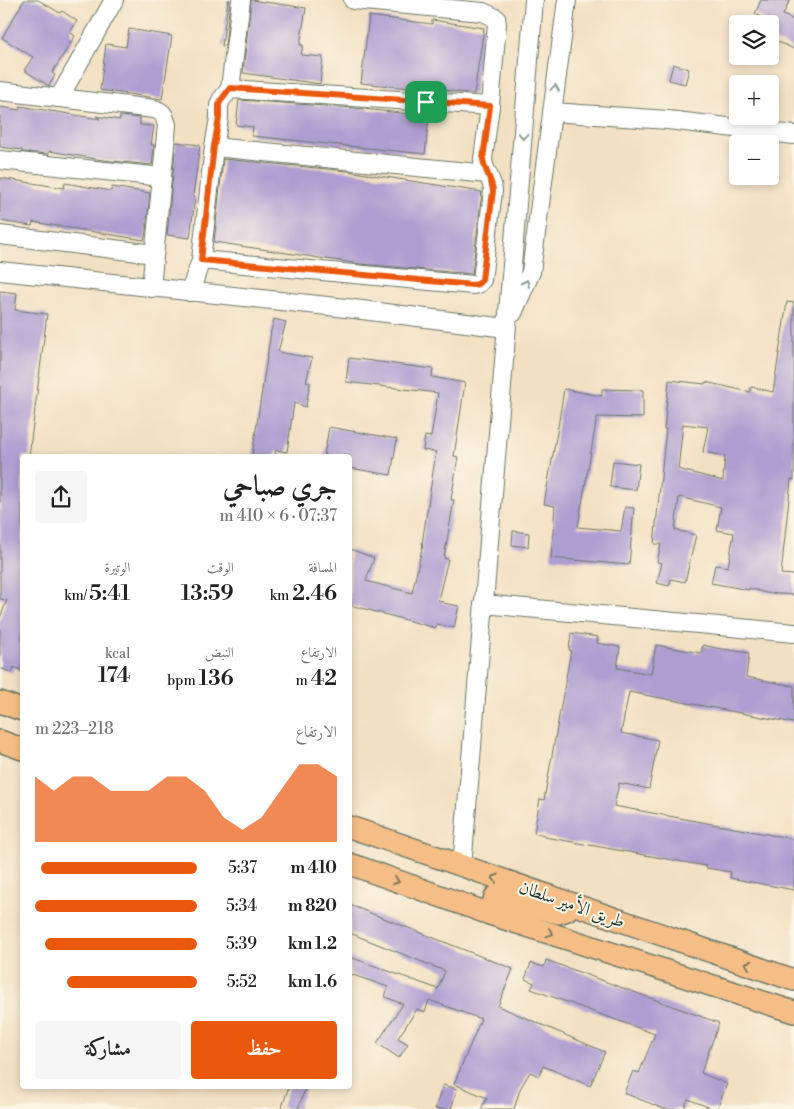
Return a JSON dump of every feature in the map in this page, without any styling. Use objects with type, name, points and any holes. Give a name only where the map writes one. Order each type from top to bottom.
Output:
[{"type":"main road","points":[[0,702],[20,709]]},
{"type":"main road","points":[[0,741],[20,748]]},
{"type":"main road","name":"طريق الأمير سلطان","points":[[352,828],[794,980]]},
{"type":"main road","name":"طريق الأمير سلطان","points":[[352,865],[490,914],[794,1012]]},
{"type":"main road","points":[[490,914],[495,897],[558,913],[579,906]]},
{"type":"street","points":[[59,98],[114,0]]},
{"type":"street","points":[[190,292],[201,260],[219,105],[230,88],[240,0]]},
{"type":"street","points":[[201,260],[473,285],[478,284],[482,280],[493,191],[493,184],[483,164],[483,159],[490,106],[496,18],[483,12],[353,0]]},
{"type":"street","points":[[462,867],[534,0]]},
{"type":"street","points":[[506,328],[531,272],[567,0]]},
{"type":"street","points":[[230,88],[490,106]]},
{"type":"street","points":[[0,91],[154,109],[164,115],[166,125],[162,177],[150,288]]},
{"type":"street","points":[[552,112],[668,120],[794,135]]},
{"type":"street","points":[[214,146],[488,174]]},
{"type":"street","points":[[0,160],[162,177]]},
{"type":"street","points":[[0,235],[154,254]]},
{"type":"street","points":[[0,271],[506,328]]},
{"type":"street","points":[[483,604],[794,633]]},
{"type":"building","points":[[24,0],[38,0],[60,13],[62,11],[77,21],[70,32],[75,36],[52,73],[55,75],[49,86],[24,70],[33,57],[2,38]]},
{"type":"building","points":[[228,0],[230,0],[225,46],[222,46]]},
{"type":"building","points":[[251,0],[306,8],[300,45],[303,45],[301,55],[323,57],[320,84],[243,73]]},
{"type":"building","points":[[761,0],[790,0],[783,15],[794,20],[794,49],[779,42],[779,15],[755,14]]},
{"type":"building","points":[[369,16],[432,24],[432,20],[484,28],[474,94],[411,86],[411,88],[361,83]]},
{"type":"building","points":[[129,29],[172,36],[162,99],[100,90],[106,44],[126,47]]},
{"type":"building","points":[[673,64],[689,69],[685,84],[669,80]]},
{"type":"building","points":[[239,100],[354,108],[429,116],[425,154],[252,136],[253,127],[236,125]]},
{"type":"building","points":[[20,106],[100,119],[96,116],[120,120],[120,116],[140,118],[140,125],[154,126],[151,145],[154,145],[152,165],[103,160],[49,151],[49,154],[22,152],[22,150],[0,147],[0,107],[20,110]]},
{"type":"building","points":[[176,142],[200,145],[193,196],[195,197],[190,238],[167,235]]},
{"type":"building","points":[[223,159],[347,171],[482,192],[472,274],[360,264],[214,242]]},
{"type":"building","points":[[0,178],[64,188],[65,183],[111,191],[112,187],[150,193],[144,240],[33,222],[32,226],[0,221]]},
{"type":"building","points":[[0,291],[17,293],[15,310],[47,314],[29,454],[20,454],[20,670],[14,667],[12,673],[0,668],[0,618],[7,600],[0,599]]},
{"type":"building","points":[[787,302],[794,303],[794,480],[791,479],[781,574],[794,575],[794,595],[766,593],[749,588],[749,590],[711,583],[715,565],[728,567],[734,533],[717,530],[721,507],[679,497],[675,530],[696,535],[685,582],[671,579],[669,586],[657,583],[662,563],[657,562],[661,544],[654,544],[669,380],[705,384],[705,382],[750,392],[751,387],[773,392]],"holes":[[[683,424],[708,427],[703,452],[725,456],[723,481],[678,469]]]},
{"type":"building","points":[[274,319],[286,322],[278,352],[312,358],[306,382],[310,383],[306,407],[294,403],[287,452],[276,450],[275,454],[252,454]]},
{"type":"building","points":[[349,358],[433,369],[432,377],[465,383],[454,456],[458,457],[451,500],[454,500],[444,558],[448,559],[438,600],[443,603],[459,606],[454,628],[437,624],[436,628],[352,606],[352,550],[374,558],[366,581],[412,593],[423,544],[436,452],[423,450],[425,436],[431,437],[438,393],[346,382]]},
{"type":"building","points":[[564,389],[602,396],[602,389],[643,390],[643,418],[597,417],[578,527],[621,531],[625,507],[634,508],[629,565],[551,558],[555,506],[544,504]]},
{"type":"building","points":[[329,427],[397,439],[391,475],[352,468],[352,454],[324,454]]},
{"type":"building","points":[[613,461],[639,464],[636,490],[610,487]]},
{"type":"building","points":[[513,531],[529,533],[528,547],[512,545]]},
{"type":"building","points":[[571,633],[598,637],[597,643],[620,647],[617,668],[651,674],[656,645],[701,653],[703,645],[749,653],[746,677],[794,686],[794,723],[629,692],[621,733],[658,740],[649,789],[619,783],[614,806],[794,839],[794,890],[730,878],[731,872],[706,868],[706,866],[545,837],[545,835],[534,833],[540,799],[544,800],[571,650],[569,650]]},
{"type":"building","points":[[352,906],[513,969],[498,1006],[605,1052],[590,1086],[543,1066],[539,1076],[530,1072],[520,1089],[514,1109],[481,1109],[487,1098],[454,1084],[481,1019],[429,1000],[425,1012],[417,1009],[398,1038],[408,1044],[399,1058],[377,1043],[403,1004],[385,997],[388,987],[352,975],[352,958],[438,989],[445,971],[352,934]]},
{"type":"building","points":[[546,960],[719,1023],[701,1073],[727,1084],[717,1109],[688,1099],[684,1109],[664,1109],[624,1093],[633,1071],[639,1073],[655,1034],[531,989],[534,983],[525,979],[531,963],[544,967]]},
{"type":"building","points":[[443,1085],[457,1089],[451,1109],[435,1109]]},
{"type":"building","points":[[288,1089],[305,1089],[298,1109],[282,1107]]},
{"type":"route","points":[[230,88],[426,102],[490,106],[483,164],[493,184],[493,191],[482,280],[478,284],[201,260],[219,105],[230,88]]}]
